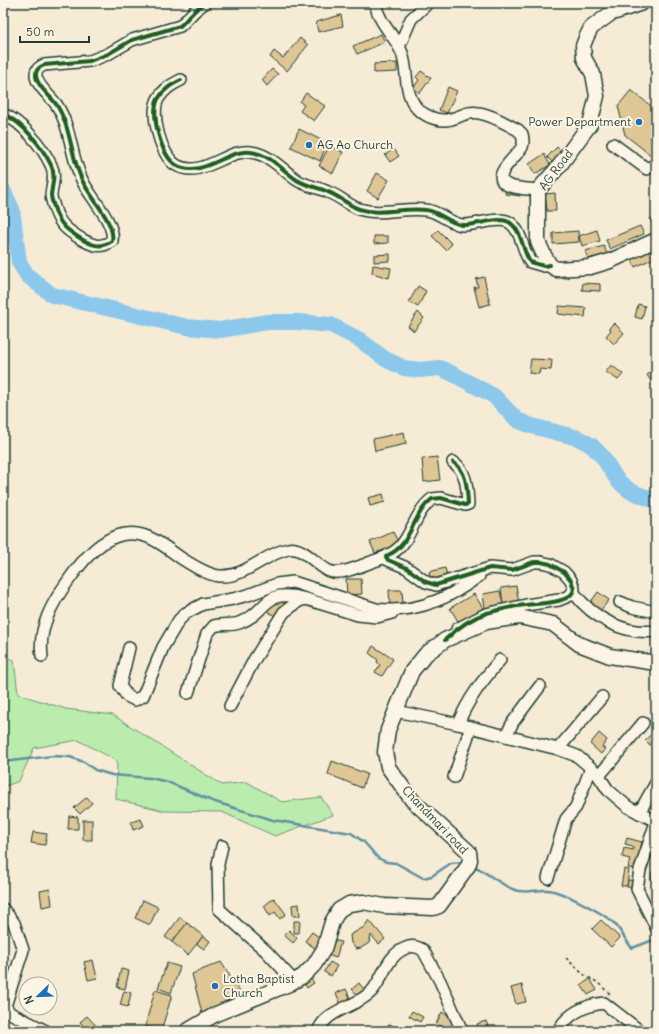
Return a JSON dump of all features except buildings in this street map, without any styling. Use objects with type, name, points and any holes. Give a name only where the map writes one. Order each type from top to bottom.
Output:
[{"type":"main road","name":"AG Road","points":[[550,265],[538,242],[538,190],[560,165],[590,124],[597,96],[593,74],[584,58],[583,46],[591,28],[610,14],[642,3]]},
{"type":"main road","points":[[550,265],[556,269],[590,267],[610,261],[656,240]]},
{"type":"main road","name":"Chandmari road","points":[[187,1031],[216,1014],[303,976],[314,965],[328,940],[332,922],[339,910],[349,904],[363,902],[384,906],[432,908],[439,906],[470,860],[469,852],[412,800],[388,767],[385,752],[387,738],[396,711],[412,671],[426,654],[444,640],[486,622],[519,617],[553,624],[579,644],[610,656],[656,663]]},
{"type":"street","points":[[3,114],[10,117],[22,127],[39,145],[47,157],[54,177],[51,197],[61,225],[68,232],[86,242],[98,246],[106,245],[112,241],[113,234],[108,221],[82,180],[63,116],[38,82],[36,74],[38,68],[44,65],[90,61],[108,54],[132,40],[180,26],[186,21],[190,14],[205,3]]},
{"type":"street","points":[[375,3],[378,16],[398,47],[403,58],[406,81],[415,106],[424,114],[440,121],[452,120],[468,114],[479,112],[518,130],[522,134],[522,147],[503,169],[503,179],[506,184],[511,187],[538,190]]},
{"type":"street","points":[[398,47],[411,19],[428,3]]},
{"type":"street","points":[[181,80],[164,91],[157,100],[155,110],[160,141],[170,160],[176,165],[195,169],[248,151],[261,153],[278,164],[297,180],[328,192],[358,208],[370,212],[426,210],[461,225],[479,224],[499,220],[509,222],[517,231],[530,262],[544,266],[550,265]]},
{"type":"street","points":[[613,144],[647,169],[656,164]]},
{"type":"street","points":[[42,656],[40,644],[44,625],[58,594],[79,565],[95,548],[116,536],[137,534],[149,537],[192,565],[218,576],[236,575],[278,552],[290,548],[302,551],[330,571],[337,574],[349,571],[374,560],[387,557],[401,548],[422,508],[432,499],[441,498],[465,505],[468,504],[465,477],[462,470],[453,462]]},
{"type":"street","points":[[387,557],[392,563],[407,568],[430,584],[444,583],[490,568],[512,570],[534,562],[550,564],[564,572],[571,580],[574,592],[589,610],[612,624],[640,631],[656,630]]},
{"type":"street","points":[[188,693],[207,634],[214,626],[240,623],[277,596],[289,595],[358,615],[377,617],[428,605],[449,595],[486,570]]},
{"type":"street","points":[[129,648],[120,686],[127,696],[135,700],[143,696],[162,647],[178,620],[186,613],[203,604],[234,599],[277,584],[293,582],[376,609],[388,611],[408,609]]},
{"type":"street","points":[[444,640],[464,625],[486,614],[526,605],[552,602],[565,598],[574,592]]},
{"type":"street","points":[[230,706],[254,660],[284,612],[299,601],[306,599]]},
{"type":"street","points":[[620,602],[632,608],[656,612]]},
{"type":"street","points":[[458,724],[473,694],[500,660]]},
{"type":"street","points":[[506,736],[514,722],[540,686]]},
{"type":"street","points":[[558,749],[602,697]]},
{"type":"street","points":[[396,711],[471,727],[558,749],[577,756],[595,772],[608,790],[628,807],[656,822],[640,870],[637,889],[656,927]]},
{"type":"street","points":[[548,878],[566,819],[576,807],[595,772],[643,723]]},
{"type":"street","points":[[454,777],[471,727]]},
{"type":"street","points":[[640,813],[656,783]]},
{"type":"street","points":[[222,846],[218,864],[219,910],[257,943],[294,981]]},
{"type":"street","points":[[3,909],[14,923],[23,950],[5,1006],[10,1013],[46,1031]]},
{"type":"street","points":[[318,1031],[328,1017],[356,1002],[371,991],[383,975],[388,963],[405,948],[412,946],[423,950],[440,981],[462,1031]]},
{"type":"street","points":[[558,1031],[563,1023],[573,1014],[582,1009],[604,1004],[640,1031]]},
{"type":"path","points":[[566,958],[583,974],[598,982],[615,1000]]},
{"type":"green space","points":[[3,656],[14,660],[18,694],[66,709],[113,715],[222,785],[247,782],[282,802],[321,797],[333,815],[275,836],[222,812],[165,811],[116,799],[117,761],[78,740],[34,748],[19,781],[3,787]]},
{"type":"waterway","points":[[3,190],[12,209],[19,262],[27,275],[52,295],[187,327],[220,330],[267,322],[299,322],[331,325],[360,340],[385,359],[404,368],[419,370],[440,368],[494,396],[517,420],[532,426],[578,438],[591,445],[602,456],[618,481],[630,491],[656,501]]},
{"type":"waterway","points":[[3,762],[53,756],[70,757],[84,762],[95,770],[112,775],[150,778],[168,782],[212,801],[273,820],[351,833],[364,842],[378,858],[386,862],[396,863],[423,878],[432,876],[451,863],[464,862]]},
{"type":"waterway","points":[[472,865],[504,885],[515,890],[524,892],[548,890],[563,894],[582,903],[614,923],[632,948],[656,939]]},
{"type":"cycle path","points":[[3,114],[31,135],[51,165],[53,172],[51,198],[61,223],[73,234],[91,244],[104,245],[112,241],[112,234],[107,219],[83,182],[79,172],[61,113],[56,104],[38,82],[36,78],[37,71],[44,65],[90,61],[108,54],[132,40],[180,26],[201,5],[205,3]]},
{"type":"cycle path","points":[[181,80],[168,88],[160,96],[155,114],[158,134],[162,144],[166,153],[176,165],[186,169],[195,169],[233,154],[251,152],[270,159],[301,182],[324,190],[359,209],[376,212],[417,209],[426,210],[435,212],[452,222],[462,225],[504,220],[509,222],[517,230],[530,262],[544,266],[550,265]]},
{"type":"cycle path","points":[[445,640],[464,624],[481,615],[511,607],[554,602],[567,598],[572,594],[574,589],[571,580],[564,572],[550,564],[541,562],[534,562],[512,570],[490,568],[436,585],[426,582],[407,568],[388,560],[386,557],[402,544],[425,505],[432,499],[441,498],[465,505],[468,504],[467,486],[464,475],[458,466],[453,462]]},
{"type":"place","name":"Power Department","points":[[639,122]]},
{"type":"place","name":"AG Ao Church","points":[[309,145]]},
{"type":"place","name":"Lotha Baptist Church","points":[[215,986]]}]
